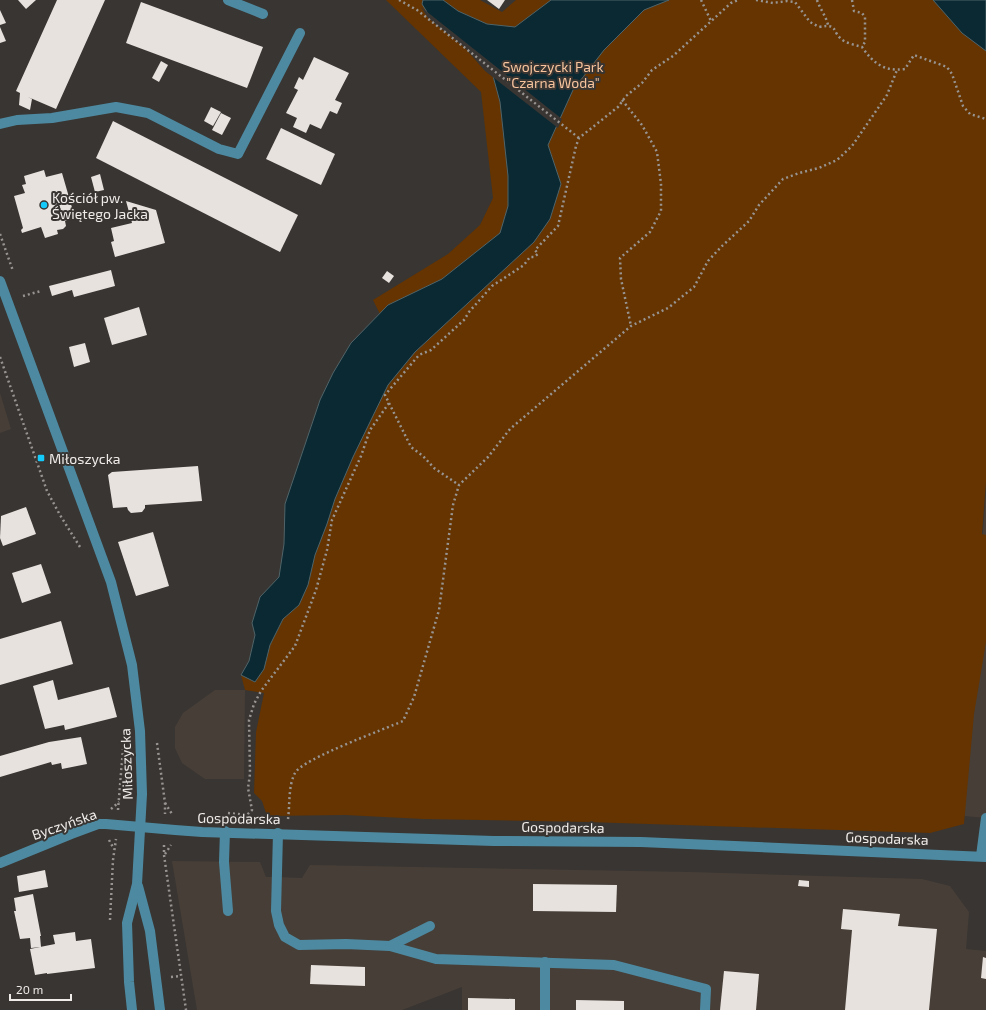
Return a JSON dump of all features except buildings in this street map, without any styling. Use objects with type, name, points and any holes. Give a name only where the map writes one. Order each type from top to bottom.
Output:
[{"type":"street","points":[[228,0],[263,14]]},
{"type":"street","points":[[0,124],[18,120],[52,118],[116,107],[148,113],[219,149],[238,154],[300,32]]},
{"type":"street","name":"Miłoszycka","points":[[0,281],[111,582],[132,665],[140,731],[142,794],[137,884],[127,923],[129,982],[132,1010]]},
{"type":"street","points":[[983,856],[986,818]]},
{"type":"street","name":"Byczyńska","points":[[0,863],[98,824],[140,827]]},
{"type":"street","name":"Gospodarska","points":[[140,827],[175,830],[494,841],[641,842],[983,856]]},
{"type":"street","points":[[225,831],[224,862],[228,911]]},
{"type":"street","points":[[278,833],[276,911],[279,925],[285,937],[299,945],[346,944],[390,946],[436,959],[614,965],[706,989],[705,1010]]},
{"type":"street","name":"Miłoszycka","points":[[137,884],[150,931],[160,1010]]},
{"type":"street","points":[[390,946],[430,926]]},
{"type":"street","points":[[545,1010],[546,962]]},
{"type":"path","points":[[399,0],[417,10],[579,138]]},
{"type":"path","points":[[701,0],[711,21]]},
{"type":"path","points":[[459,485],[434,468],[423,456],[411,447],[385,395],[419,354],[432,350],[464,320],[468,312],[492,286],[524,265],[530,258],[538,254],[535,250],[558,226],[579,138],[618,107],[622,100],[642,83],[652,70],[673,56],[711,21],[738,0]]},
{"type":"path","points":[[756,0],[774,3],[786,1],[795,2],[810,22],[819,27],[828,25],[833,27],[839,37],[846,42],[862,47],[870,58],[880,66],[897,70],[905,69],[914,55],[947,67],[952,74],[963,106],[970,114],[986,119]]},
{"type":"path","points":[[817,0],[820,8],[826,16],[828,25]]},
{"type":"path","points":[[852,0],[854,11],[862,13],[865,17],[865,42],[862,47]]},
{"type":"path","points":[[288,821],[290,786],[295,772],[307,763],[403,721],[414,697],[439,610],[453,505],[459,485],[488,458],[510,429],[631,326],[668,308],[694,287],[708,261],[749,221],[759,205],[784,179],[831,163],[837,160],[852,146],[887,95],[897,70]]},
{"type":"path","points":[[622,100],[642,125],[657,152],[661,184],[661,211],[650,232],[620,258],[621,279],[631,326]]},
{"type":"path","points":[[22,296],[41,291]]},
{"type":"path","points":[[0,357],[47,491],[84,553]]},
{"type":"path","points":[[228,813],[247,815],[252,810],[248,788],[250,774],[249,720],[254,704],[261,691],[295,646],[316,590],[328,550],[332,520],[361,456],[370,430],[388,403]]},
{"type":"path","points":[[119,802],[124,743]]},
{"type":"path","points":[[164,855],[186,1010]]},
{"type":"shaded area","points":[[0,393],[11,429],[0,433]]},
{"type":"shaded area","points":[[986,492],[986,818],[943,814],[978,595]]},
{"type":"shaded area","points":[[215,690],[245,690],[244,779],[205,779],[182,763],[175,748],[175,727],[183,713]]},
{"type":"shaded area","points":[[172,861],[260,862],[266,877],[302,878],[310,865],[690,872],[922,879],[950,886],[969,912],[966,949],[986,951],[986,1010],[462,1010],[462,987],[402,1010],[197,1010]]},
{"type":"green space","name":"Swojczycki Park \"Czarna Woda\"","points":[[386,0],[480,0],[502,12],[516,0],[986,0],[986,482],[982,534],[986,535],[986,642],[974,714],[964,824],[930,833],[587,822],[423,819],[345,815],[267,816],[262,801],[254,793],[256,732],[264,693],[245,690],[241,675],[249,661],[255,635],[252,623],[260,597],[279,577],[284,544],[285,504],[320,400],[333,373],[351,343],[380,314],[373,300],[448,254],[480,225],[493,198],[481,92]]},
{"type":"water","points":[[423,0],[443,0],[458,11],[487,24],[515,27],[551,0],[669,0],[644,10],[604,50],[573,90],[548,145],[561,184],[550,219],[534,242],[415,352],[388,385],[353,457],[335,499],[315,555],[308,585],[299,605],[283,619],[270,645],[264,669],[255,682],[241,675],[249,661],[255,635],[252,623],[260,597],[279,577],[284,544],[285,504],[320,400],[333,373],[351,343],[388,305],[442,279],[500,233],[508,206],[508,176],[500,102],[493,76],[466,47],[430,17],[422,4]]},
{"type":"water","points":[[933,0],[986,0],[986,51],[962,33]]},
{"type":"pier","points":[[421,7],[562,119],[558,128],[485,71],[465,48],[428,18]]},
{"type":"place","name":"Kościół pw. Świętego Jacka","points":[[44,205]]},
{"type":"place","name":"Miłoszycka","points":[[41,458]]}]
